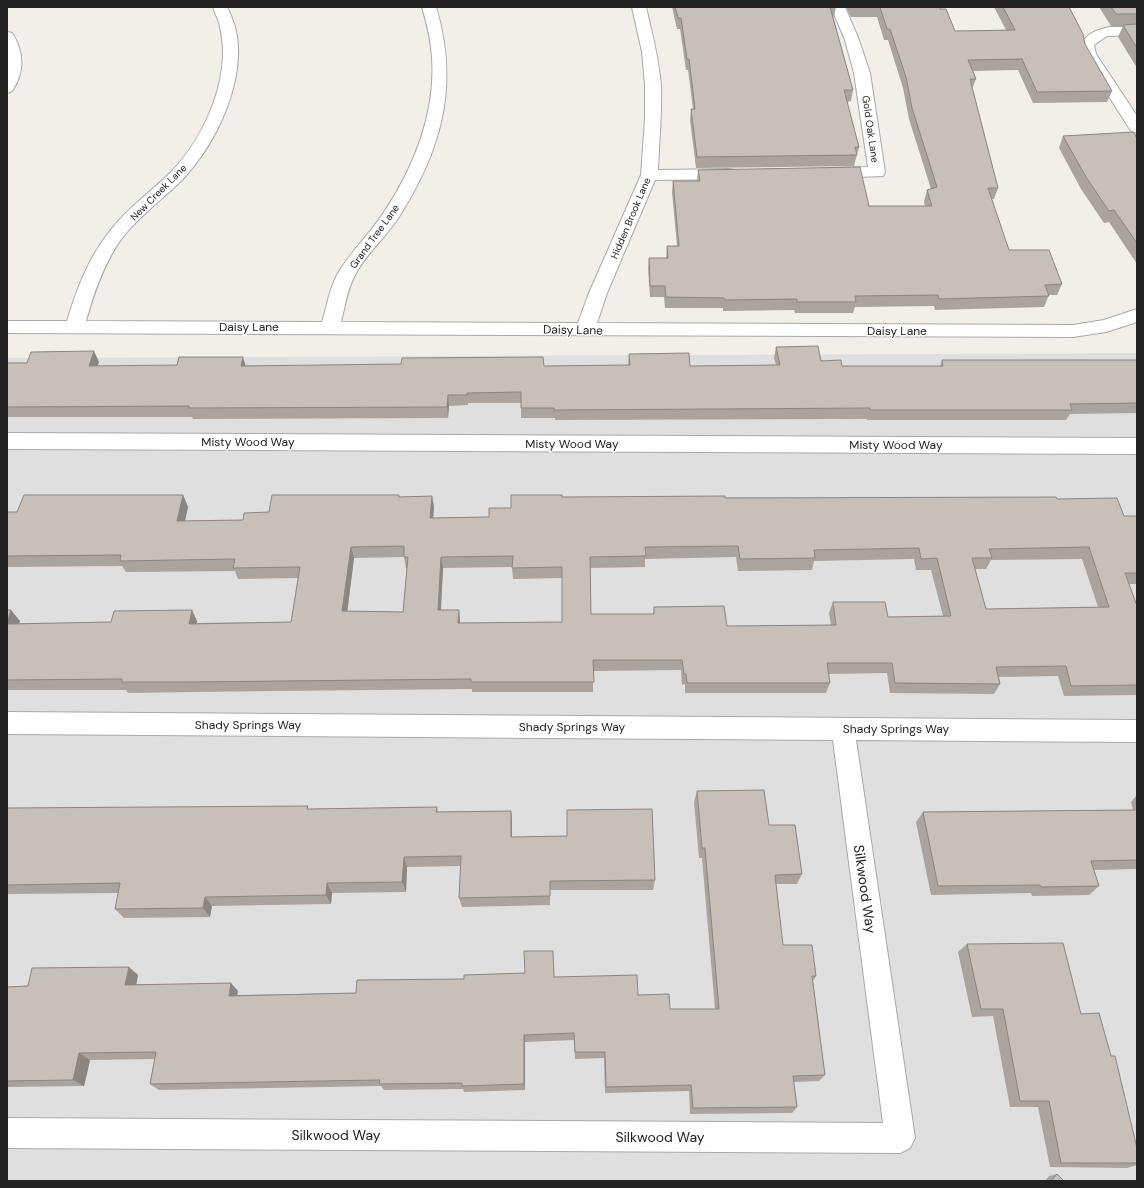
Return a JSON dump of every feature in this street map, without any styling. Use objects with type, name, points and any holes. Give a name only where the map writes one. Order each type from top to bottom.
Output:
[{"type":"street","name":"New Creek Lane","points":[[75,326],[83,296],[99,259],[117,233],[178,174],[191,159],[219,107],[229,72],[230,48],[229,35],[220,7]]},
{"type":"street","name":"Grand Tree Lane","points":[[330,327],[346,276],[364,248],[382,229],[395,210],[406,190],[426,145],[439,92],[441,65],[440,48],[435,24],[429,7]]},
{"type":"street","name":"Hidden Brook Lane","points":[[585,330],[598,293],[649,174],[653,119],[653,85],[650,52],[639,7]]},
{"type":"street","name":"Gold Oak Lane","points":[[814,173],[877,172],[862,73],[852,40],[838,7]]},
{"type":"street","points":[[1137,30],[1105,32],[1096,36],[1087,45],[1089,54],[1137,128]]},
{"type":"street","points":[[7,36],[16,56],[13,76],[7,88]]},
{"type":"street","points":[[649,174],[743,174]]},
{"type":"street","name":"Daisy Lane","points":[[7,327],[75,326],[585,330],[1073,331],[1106,326],[1137,315]]},
{"type":"street","name":"Misty Wood Way","points":[[7,441],[1137,446]]},
{"type":"street","name":"Shady Springs Way","points":[[7,723],[1137,731]]},
{"type":"street","name":"Silkwood Way","points":[[7,1133],[900,1138],[843,729]]},
{"type":"shaded area","points":[[1137,353],[1137,1181],[7,1181],[7,358]]},
{"type":"building","points":[[675,7],[830,7],[853,90],[844,90],[859,147],[855,147],[857,155],[697,157],[691,109],[695,109],[689,59],[687,59],[681,18],[678,18]]},
{"type":"building","points":[[880,7],[940,7],[940,9],[946,9],[955,31],[1015,30],[1003,7],[1069,7],[1083,34],[1085,44],[1112,91],[1037,92],[1022,59],[968,60],[976,79],[970,79],[998,188],[988,188],[1009,250],[1049,250],[1062,284],[1045,285],[1049,296],[939,299],[938,295],[855,296],[856,302],[797,302],[797,299],[725,300],[724,298],[666,297],[665,286],[650,286],[649,258],[668,258],[667,246],[679,246],[673,181],[700,181],[698,170],[860,167],[869,206],[932,206],[927,190],[937,187],[912,108],[906,77],[890,29],[887,29]]},
{"type":"building","points":[[1111,7],[1137,7],[1137,14],[1116,14]]},
{"type":"building","points":[[1137,24],[1137,48],[1123,25]]},
{"type":"building","points":[[1134,132],[1137,139],[1137,243],[1114,210],[1109,211],[1086,177],[1063,136]]},
{"type":"building","points":[[818,346],[821,361],[841,360],[842,366],[943,366],[942,360],[1137,360],[1137,403],[1070,404],[1072,410],[870,410],[870,408],[554,410],[554,408],[521,408],[521,392],[467,393],[467,395],[448,395],[447,407],[7,407],[7,363],[27,363],[31,352],[94,351],[89,366],[177,365],[179,357],[243,357],[241,366],[401,364],[402,358],[543,357],[544,366],[630,365],[629,354],[689,353],[690,366],[780,365],[776,347]]},
{"type":"building","points":[[24,495],[183,495],[177,521],[243,520],[244,513],[269,512],[272,495],[399,495],[399,497],[432,496],[430,518],[489,517],[489,508],[511,508],[511,495],[562,495],[562,497],[725,496],[725,498],[1117,498],[1124,516],[1137,516],[1137,573],[1125,573],[1137,606],[1137,685],[1071,686],[1066,666],[996,667],[1000,684],[895,683],[892,663],[827,663],[830,683],[687,683],[682,660],[593,660],[594,682],[471,682],[471,679],[190,682],[122,682],[122,679],[7,680],[7,624],[111,622],[114,611],[192,610],[189,624],[291,622],[300,567],[233,568],[235,559],[120,561],[121,555],[7,556],[7,512],[17,512]],"holes":[[[404,546],[404,557],[408,557],[403,612],[342,611],[351,547]],[[738,546],[740,559],[815,558],[814,550],[919,548],[921,559],[937,558],[951,616],[888,617],[885,602],[833,602],[836,625],[727,626],[724,606],[654,607],[654,614],[591,614],[590,557],[646,556],[645,547]],[[1089,547],[1109,607],[986,609],[972,558],[992,558],[989,549]],[[513,556],[512,568],[562,567],[562,622],[458,623],[459,610],[438,610],[441,557]]]},
{"type":"building","points":[[7,610],[11,610],[7,624]]},
{"type":"building","points":[[764,790],[769,825],[795,825],[802,874],[775,875],[783,945],[812,945],[816,976],[812,976],[825,1075],[793,1076],[797,1107],[693,1108],[691,1085],[606,1087],[605,1052],[575,1052],[574,1033],[524,1035],[524,1084],[462,1086],[462,1083],[379,1084],[380,1080],[150,1084],[156,1052],[79,1053],[73,1080],[7,1081],[7,987],[28,986],[32,968],[129,967],[125,985],[231,983],[229,996],[356,993],[357,980],[464,979],[464,975],[525,973],[524,951],[553,951],[554,977],[637,975],[638,995],[669,994],[670,1009],[719,1009],[705,848],[702,848],[697,791]]},
{"type":"building","points":[[308,806],[307,809],[437,807],[436,812],[511,811],[511,837],[567,836],[567,810],[652,809],[655,880],[550,881],[550,896],[459,898],[461,856],[404,857],[402,882],[327,883],[326,895],[205,897],[203,908],[115,909],[120,883],[7,885],[7,808]]},
{"type":"building","points":[[1137,810],[1137,860],[1091,861],[1099,886],[1041,887],[1040,885],[938,886],[923,812]]},
{"type":"building","points":[[1063,943],[1081,1014],[1099,1013],[1111,1056],[1115,1056],[1137,1148],[1137,1163],[1061,1163],[1049,1101],[1020,1101],[1003,1009],[981,1009],[967,944]]},
{"type":"building","points":[[1057,1174],[1064,1181],[1051,1181]]}]
